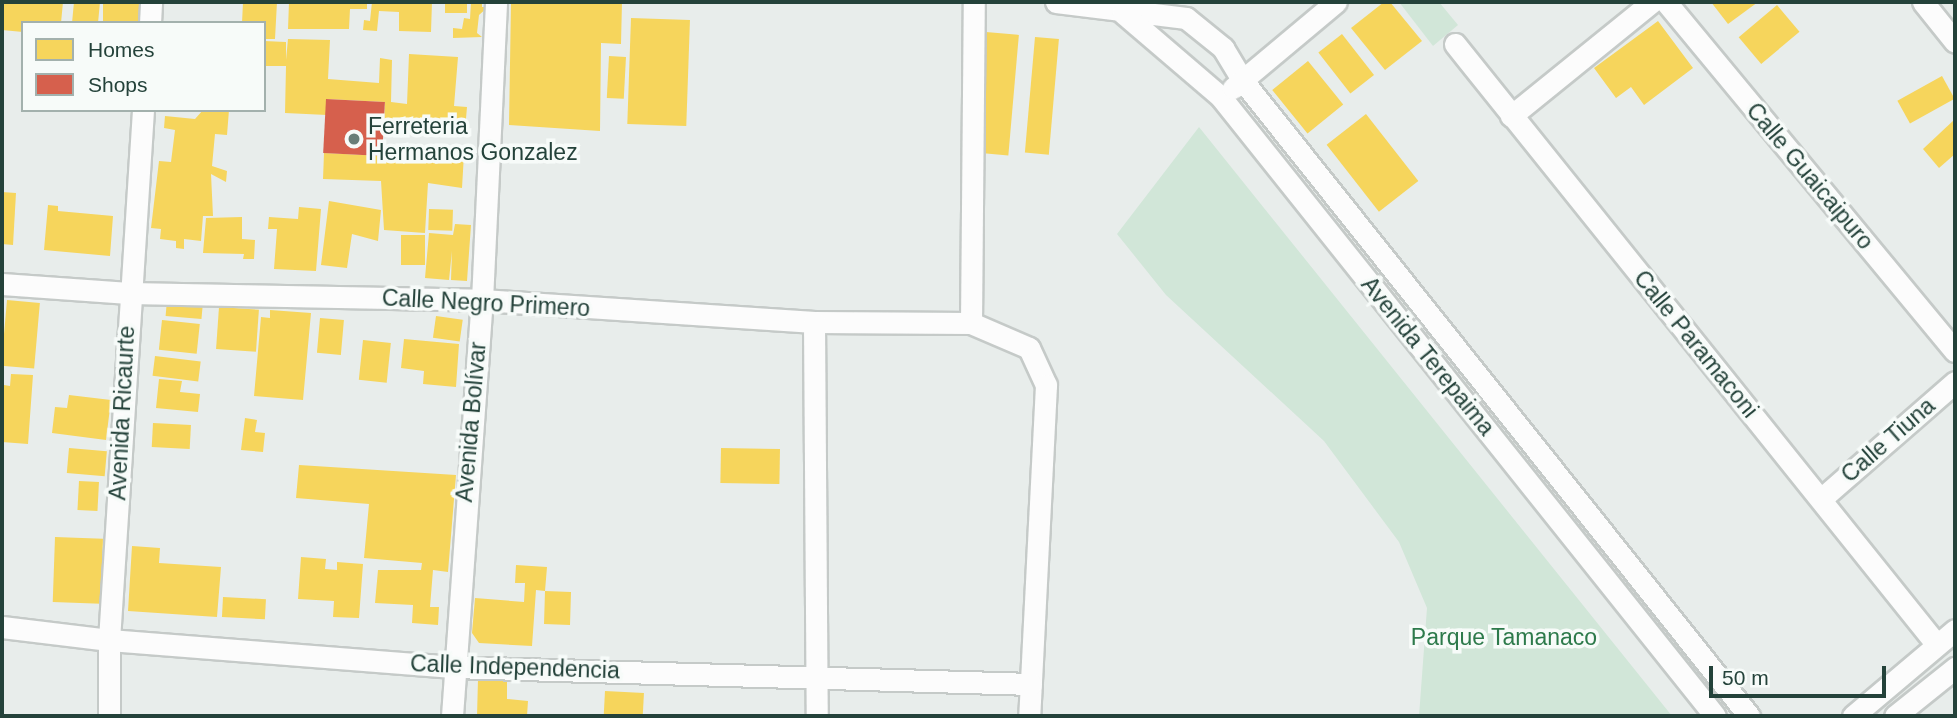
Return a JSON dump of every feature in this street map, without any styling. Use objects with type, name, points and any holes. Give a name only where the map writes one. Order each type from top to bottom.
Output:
[{"type":"street","points":[[149,21],[151,2]]},
{"type":"street","name":"Avenida Bolívar","points":[[452,716],[453,667],[482,300],[496,2]]},
{"type":"street","points":[[974,2],[971,323],[1029,348],[1046,386],[1030,716]]},
{"type":"street","name":"Avenida Terepaima","points":[[1056,2],[1123,13],[1186,18],[1223,48],[1243,80],[1749,716]]},
{"type":"street","points":[[1220,96],[1336,2]]},
{"type":"street","points":[[1511,116],[1652,2]]},
{"type":"street","name":"Calle Guaicaipuro","points":[[1666,2],[1955,351]]},
{"type":"street","points":[[1923,2],[1955,42]]},
{"type":"street","name":"Avenida Terepaima","points":[[1123,13],[1220,96],[1715,716]]},
{"type":"street","name":"Calle Paramaconi","points":[[1455,44],[1937,645]]},
{"type":"street","name":"Avenida Ricaurte","points":[[109,716],[108,640],[143,112]]},
{"type":"street","name":"Calle Negro Primero","points":[[2,284],[129,293],[482,300],[814,322],[971,323]]},
{"type":"street","points":[[814,322],[820,676],[817,716]]},
{"type":"street","name":"Calle Tiuna","points":[[1821,499],[1955,382]]},
{"type":"street","name":"Calle Independencia","points":[[2,627],[108,640],[453,667],[1031,684]]},
{"type":"street","points":[[1853,716],[1955,630]]},
{"type":"street","points":[[1895,716],[1955,668]]},
{"type":"green space","points":[[1399,2],[1439,2],[1458,25],[1433,46]]},
{"type":"green space","name":"Parque Tamanaco","points":[[1199,127],[1672,716],[1419,716],[1427,608],[1399,542],[1324,441],[1166,295],[1117,234]]},
{"type":"building: Homes","points":[[2,2],[63,2],[61,21],[21,21],[21,32],[2,30]]},
{"type":"building: Homes","points":[[74,2],[100,2],[98,21],[72,21]]},
{"type":"building: Homes","points":[[103,2],[142,2],[142,21],[103,21]]},
{"type":"building: Homes","points":[[243,2],[277,2],[275,39],[266,39],[266,21],[242,21]]},
{"type":"building: Homes","points":[[289,2],[367,2],[367,9],[350,9],[349,29],[288,29]]},
{"type":"building: Homes","points":[[372,2],[432,2],[431,32],[399,31],[399,12],[379,11],[377,31],[363,30],[364,20],[370,21]]},
{"type":"building: Homes","points":[[445,2],[467,2],[467,13],[445,13]]},
{"type":"building: Homes","points":[[471,2],[482,2],[482,7],[488,7],[479,15],[477,33],[482,37],[453,38],[453,28],[462,29],[464,18],[470,19]]},
{"type":"building: Homes","points":[[511,2],[622,2],[621,44],[601,43],[600,131],[509,125]]},
{"type":"building: Homes","points":[[1384,2],[1390,2],[1422,41],[1385,70],[1351,28]]},
{"type":"building: Homes","points":[[1711,2],[1758,2],[1728,24]]},
{"type":"building: Homes","points":[[1777,5],[1799,32],[1761,64],[1739,37]]},
{"type":"building: Homes","points":[[631,18],[690,20],[686,126],[627,124]]},
{"type":"building: Homes","points":[[1658,21],[1693,68],[1644,105],[1631,87],[1616,98],[1594,68]]},
{"type":"building: Homes","points":[[986,32],[1019,35],[1008,155],[975,153]]},
{"type":"building: Homes","points":[[1342,34],[1374,75],[1350,93],[1318,52]]},
{"type":"building: Homes","points":[[1035,37],[1059,39],[1049,155],[1025,153]]},
{"type":"building: Homes","points":[[288,39],[330,40],[328,79],[379,83],[380,58],[392,60],[391,102],[407,104],[409,54],[458,57],[454,106],[467,107],[465,130],[384,126],[385,102],[327,99],[327,115],[285,113],[286,66],[266,66],[266,41],[286,42],[286,60]]},
{"type":"building: Homes","points":[[609,56],[626,57],[624,99],[607,98]]},
{"type":"building: Homes","points":[[1308,61],[1343,105],[1307,133],[1272,90]]},
{"type":"building: Homes","points":[[1942,76],[1955,99],[1910,123],[1897,101]]},
{"type":"building: Homes","points":[[201,112],[229,112],[227,135],[215,134],[212,166],[227,171],[226,182],[211,174],[213,216],[203,216],[201,241],[184,239],[184,249],[176,248],[176,241],[160,239],[161,229],[151,228],[159,161],[171,162],[175,130],[164,128],[165,116],[195,119]]},
{"type":"building: Homes","points":[[1366,114],[1418,181],[1379,212],[1327,145]]},
{"type":"building: Homes","points":[[1955,119],[1955,154],[1939,168],[1923,149]]},
{"type":"building: Homes","points":[[381,148],[464,154],[462,188],[428,183],[425,233],[384,230],[381,181],[323,179],[324,153],[382,156]]},
{"type":"building: Homes","points":[[2,192],[16,193],[13,245],[2,244]]},
{"type":"building: Homes","points":[[329,201],[381,210],[378,241],[352,234],[347,268],[321,265]]},
{"type":"building: Homes","points":[[48,205],[58,206],[58,211],[113,216],[110,256],[44,250]]},
{"type":"building: Homes","points":[[299,207],[321,209],[316,271],[274,269],[277,229],[268,229],[269,217],[298,219]]},
{"type":"building: Homes","points":[[429,209],[453,210],[452,231],[428,230]]},
{"type":"building: Homes","points":[[242,217],[242,239],[255,240],[254,259],[243,259],[244,254],[203,253],[206,218]]},
{"type":"building: Homes","points":[[455,224],[471,225],[467,281],[451,280],[452,251],[449,280],[425,278],[429,233],[453,235]]},
{"type":"building: Homes","points":[[401,235],[425,235],[425,265],[401,265]]},
{"type":"building: Homes","points":[[7,300],[40,303],[34,369],[2,366]]},
{"type":"building: Homes","points":[[167,300],[203,303],[201,319],[166,316]]},
{"type":"building: Homes","points":[[219,307],[259,310],[256,352],[216,349]]},
{"type":"building: Homes","points":[[270,310],[311,313],[303,400],[254,396],[261,317],[270,318]]},
{"type":"building: Homes","points":[[436,316],[463,320],[460,342],[433,338]]},
{"type":"building: Homes","points":[[320,318],[344,320],[341,355],[317,353]]},
{"type":"building: Homes","points":[[162,320],[200,324],[197,354],[159,350]]},
{"type":"building: Homes","points":[[404,339],[459,344],[456,387],[423,384],[424,371],[401,368]]},
{"type":"building: Homes","points":[[363,340],[391,343],[387,383],[359,380]]},
{"type":"building: Homes","points":[[155,356],[201,362],[198,381],[153,376]]},
{"type":"building: Homes","points":[[11,374],[33,375],[28,444],[2,442],[4,385],[10,386]]},
{"type":"building: Homes","points":[[159,379],[182,381],[180,392],[200,394],[198,412],[156,408]]},
{"type":"building: Homes","points":[[69,395],[111,400],[106,440],[52,433],[55,407],[67,408]]},
{"type":"building: Homes","points":[[245,418],[257,420],[255,432],[265,433],[263,452],[241,450]]},
{"type":"building: Homes","points":[[153,423],[191,425],[190,449],[152,447]]},
{"type":"building: Homes","points":[[69,448],[107,451],[105,476],[67,473]]},
{"type":"building: Homes","points":[[721,448],[780,449],[779,484],[720,483]]},
{"type":"building: Homes","points":[[299,465],[456,475],[448,572],[433,570],[430,607],[439,607],[438,625],[412,623],[413,605],[375,603],[378,570],[421,570],[422,563],[364,558],[369,504],[296,498]]},
{"type":"building: Homes","points":[[79,481],[99,482],[97,511],[77,510]]},
{"type":"building: Homes","points":[[55,537],[103,539],[101,604],[53,602]]},
{"type":"building: Homes","points":[[132,546],[160,548],[159,563],[221,567],[217,617],[128,611]]},
{"type":"building: Homes","points":[[301,557],[326,559],[325,569],[337,570],[337,562],[363,564],[359,618],[333,617],[334,601],[298,599]]},
{"type":"building: Homes","points":[[516,565],[547,567],[545,591],[536,590],[532,646],[479,643],[472,633],[475,598],[524,602],[525,583],[515,583]]},
{"type":"building: Homes","points":[[545,591],[571,592],[570,625],[544,624]]},
{"type":"building: Homes","points":[[223,597],[266,599],[265,619],[222,617]]},
{"type":"building: Homes","points":[[484,673],[507,675],[507,699],[528,701],[527,716],[477,716],[478,679]]},
{"type":"building: Homes","points":[[605,691],[644,693],[643,716],[604,716]]},
{"type":"building: Shops","name":"Ferreteria Hermanos Gonzalez","points":[[326,99],[385,102],[382,156],[323,153]]},
{"type":"place","name":"Ferreteria Hermanos Gonzalez","points":[[354,139]]}]
